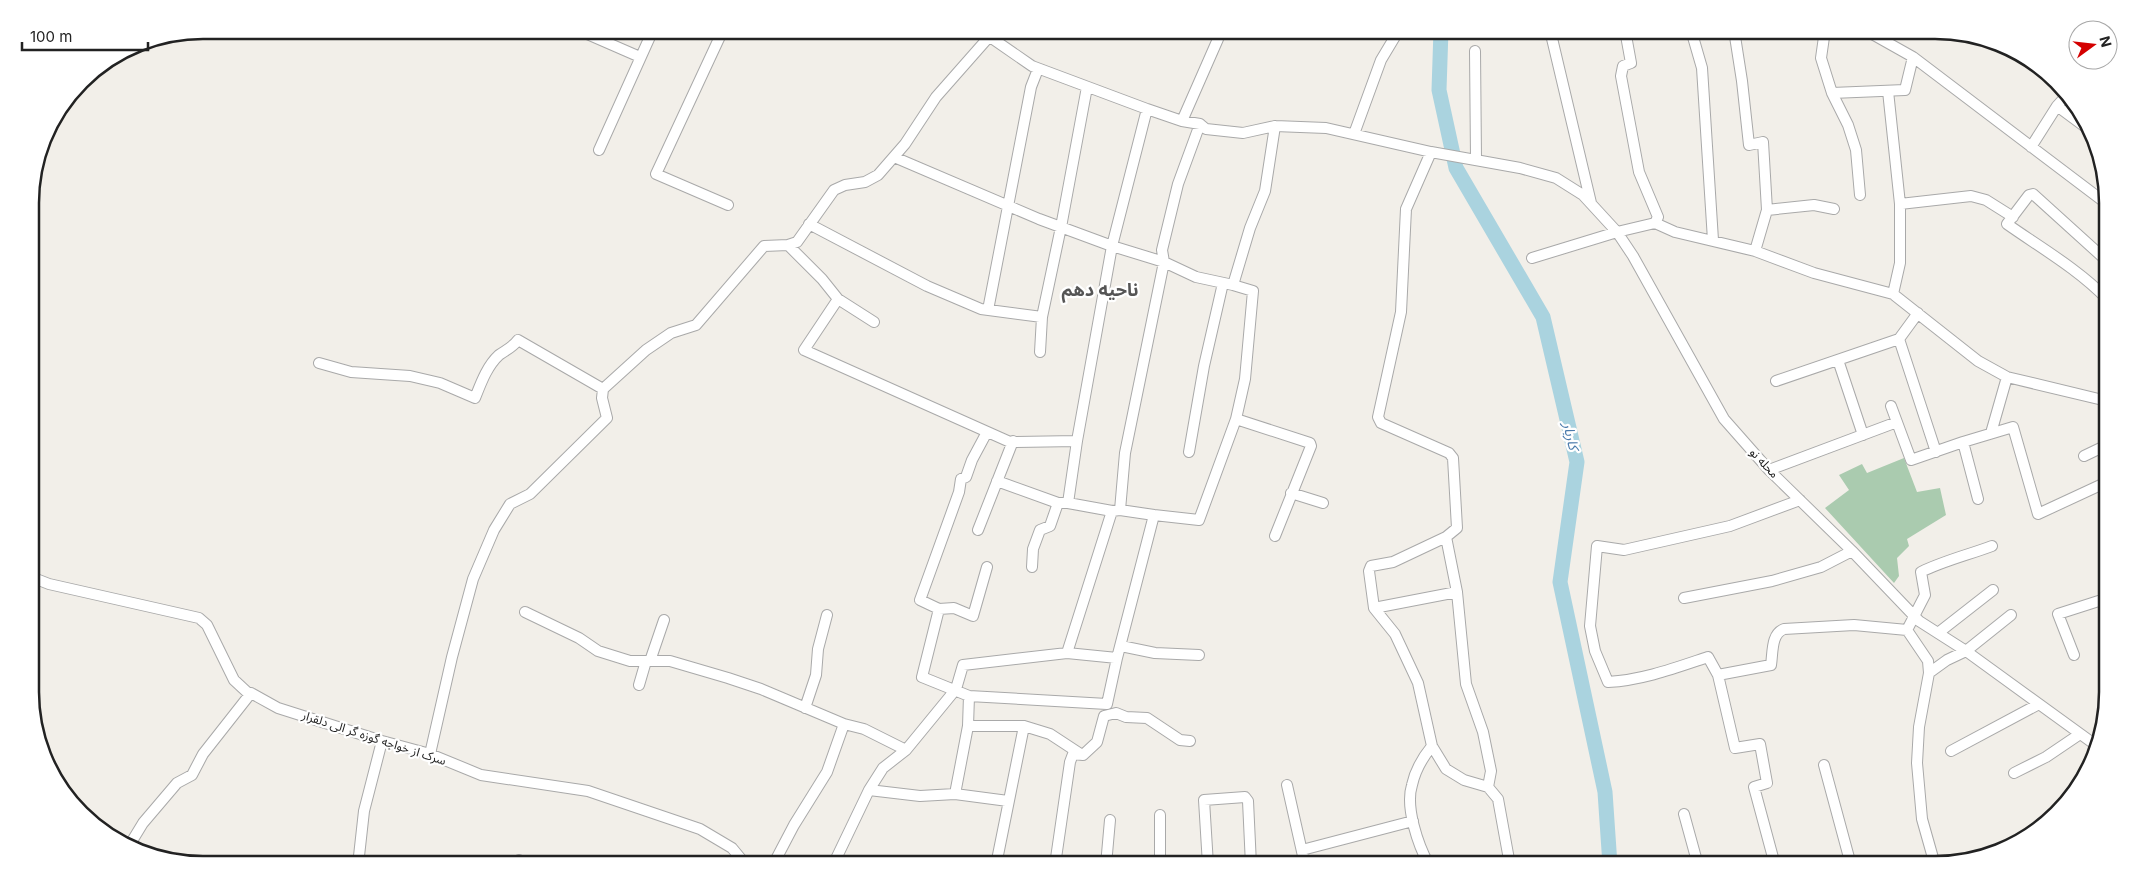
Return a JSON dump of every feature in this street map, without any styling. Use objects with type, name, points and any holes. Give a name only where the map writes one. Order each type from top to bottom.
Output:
[{"type":"street","points":[[599,39],[640,57]]},
{"type":"street","points":[[599,150],[648,39]]},
{"type":"street","points":[[719,39],[656,174],[728,205]]},
{"type":"street","points":[[430,754],[448,674],[473,579],[494,530],[510,504],[530,494],[607,418],[602,398],[603,389],[646,350],[671,333],[696,325],[764,246],[788,245],[797,242],[834,190],[844,185],[865,182],[878,175],[905,144],[936,97],[987,39]]},
{"type":"street","name":"محله نو","points":[[990,39],[1038,69],[1182,121],[1200,124],[1206,129],[1243,133],[1275,126],[1326,128],[1433,153],[1476,159],[1556,178],[1584,195],[1617,232],[1634,256],[1724,420],[1769,470],[1852,551],[1914,616],[1966,651],[2092,742]]},
{"type":"street","points":[[1182,121],[1218,39]]},
{"type":"street","points":[[1354,134],[1381,60],[1394,39]]},
{"type":"street","points":[[1552,39],[1592,204]]},
{"type":"street","points":[[1627,39],[1631,63],[1623,66],[1621,76],[1639,172],[1658,217],[1654,223]]},
{"type":"street","points":[[1694,39],[1702,68],[1713,240]]},
{"type":"street","points":[[1735,39],[1749,145],[1763,142],[1767,210],[1755,250]]},
{"type":"street","points":[[1823,39],[1820,58],[1832,93],[1848,125],[1856,150],[1860,195]]},
{"type":"street","points":[[1881,39],[1913,57],[2099,198]]},
{"type":"street","points":[[1475,51],[1476,159]]},
{"type":"street","points":[[1832,93],[1905,90],[1913,57]]},
{"type":"street","points":[[988,310],[1031,87],[1038,69]]},
{"type":"street","points":[[1040,352],[1042,317],[1062,227],[1087,87]]},
{"type":"street","points":[[1888,91],[1900,204],[1900,264],[1893,294]]},
{"type":"street","points":[[2031,146],[2062,100]]},
{"type":"street","points":[[2057,106],[2077,121]]},
{"type":"street","points":[[1032,567],[1033,550],[1040,530],[1050,526],[1062,503],[1077,441],[1112,246],[1147,109]]},
{"type":"street","points":[[1067,653],[1116,510],[1125,452],[1164,262],[1162,250],[1178,184],[1200,124]]},
{"type":"street","points":[[1189,452],[1204,366],[1228,284],[1265,190],[1275,126]]},
{"type":"street","points":[[1433,153],[1406,210],[1401,312],[1378,417],[1380,422],[1449,453],[1454,458],[1457,528],[1446,537],[1393,562],[1371,566],[1368,571],[1374,608],[1395,634],[1418,683],[1432,746],[1446,768],[1464,780],[1488,787],[1498,799],[1508,856]]},
{"type":"street","points":[[894,156],[1008,205],[1112,246],[1164,262],[1196,276],[1253,291],[1245,379],[1236,419],[1199,520],[1062,503],[997,481]]},
{"type":"street","points":[[2099,254],[2033,194],[2030,195],[2007,224],[2074,270],[2099,291]]},
{"type":"street","points":[[1900,204],[1971,196],[1986,200],[2013,217]]},
{"type":"street","points":[[1767,210],[1814,206],[1834,209]]},
{"type":"street","points":[[1532,258],[1617,232],[1654,223],[1675,232],[1755,250],[1814,273],[1893,294],[1978,361],[2008,377],[2099,399]]},
{"type":"street","points":[[809,224],[928,286],[981,309],[1042,317]]},
{"type":"street","points":[[788,245],[822,278],[838,299],[874,322]]},
{"type":"street","points":[[838,299],[804,350],[1010,442],[1077,441]]},
{"type":"street","points":[[1776,381],[1899,339],[1918,313]]},
{"type":"street","points":[[1899,339],[1936,452]]},
{"type":"street","points":[[319,363],[351,372],[410,376],[440,383],[475,398],[488,369],[499,356],[513,347],[518,340],[603,389]]},
{"type":"street","points":[[1838,360],[1863,435]]},
{"type":"street","points":[[1991,433],[2008,377]]},
{"type":"street","points":[[1891,406],[1911,460],[2010,427],[2014,429],[2038,514],[2099,486]]},
{"type":"street","points":[[1236,419],[1310,443],[1310,449],[1275,536]]},
{"type":"street","points":[[1769,470],[1897,422]]},
{"type":"street","points":[[987,432],[972,460],[966,477],[961,479],[959,492],[920,600],[939,609],[954,608],[973,616],[987,567]]},
{"type":"street","points":[[978,530],[1013,441]]},
{"type":"street","points":[[1963,442],[1978,499]]},
{"type":"street","points":[[2084,456],[2099,448]]},
{"type":"street","points":[[1291,493],[1323,503]]},
{"type":"street","points":[[1773,856],[1754,787],[1766,783],[1760,744],[1734,748],[1718,675],[1708,657],[1659,673],[1624,681],[1608,682],[1595,651],[1590,626],[1597,546],[1624,550],[1730,526],[1800,500]]},
{"type":"street","points":[[939,609],[922,677],[956,689],[969,696],[1107,704],[1154,515]]},
{"type":"street","points":[[1446,537],[1457,592],[1466,684],[1483,732],[1491,771],[1488,787]]},
{"type":"street","points":[[1907,630],[1925,595],[1921,572],[1992,546]]},
{"type":"street","points":[[1684,598],[1772,581],[1821,567],[1852,551]]},
{"type":"street","name":"سرک از خواجه گوزه گر الی دلقرار","points":[[39,580],[199,618],[207,625],[234,680],[248,693],[278,708],[382,742],[430,754],[481,775],[588,791],[700,829],[732,848],[739,856]]},
{"type":"street","points":[[1938,633],[1993,590]]},
{"type":"street","points":[[1374,608],[1457,592]]},
{"type":"street","points":[[2074,654],[2058,614],[2099,601]]},
{"type":"street","points":[[525,612],[579,638],[598,651],[630,661],[670,661],[728,678],[761,689],[844,724],[864,728],[906,750]]},
{"type":"street","points":[[805,708],[816,675],[818,649],[828,615]]},
{"type":"street","points":[[1929,672],[1947,660],[1966,651],[2011,615]]},
{"type":"street","points":[[639,685],[664,620]]},
{"type":"street","points":[[1718,675],[1771,665],[1775,636],[1784,629],[1854,626],[1907,630]]},
{"type":"street","points":[[1907,630],[1928,661],[1929,672],[1918,727],[1917,762],[1922,820],[1932,856]]},
{"type":"street","points":[[1121,646],[1155,653],[1199,655]]},
{"type":"street","points":[[836,856],[869,790],[883,768],[906,750],[956,689],[963,665],[1067,653],[1117,658]]},
{"type":"street","points":[[132,840],[143,823],[177,783],[192,775],[203,754],[251,693]]},
{"type":"street","points":[[955,794],[968,726],[969,696]]},
{"type":"street","points":[[1951,751],[2039,704]]},
{"type":"street","points":[[1056,856],[1070,762],[1074,754],[1083,755],[1097,742],[1104,716],[1116,713],[1148,718],[1180,740],[1190,741]]},
{"type":"street","points":[[778,856],[794,825],[827,772],[844,724]]},
{"type":"street","points":[[968,726],[1024,726],[1050,734],[1083,755]]},
{"type":"street","points":[[998,856],[1024,726]]},
{"type":"street","points":[[2014,773],[2046,757],[2080,734]]},
{"type":"street","points":[[359,856],[364,811],[382,742]]},
{"type":"street","points":[[1424,856],[1413,821],[1411,786],[1426,754],[1432,746]]},
{"type":"street","points":[[1824,765],[1849,856]]},
{"type":"street","points":[[1287,785],[1303,856]]},
{"type":"street","points":[[869,790],[920,796],[955,794],[1008,801]]},
{"type":"street","points":[[1207,856],[1204,800],[1245,797],[1248,801],[1251,856]]},
{"type":"street","points":[[1684,814],[1696,856]]},
{"type":"street","points":[[1160,815],[1160,856]]},
{"type":"street","points":[[1107,856],[1110,820]]},
{"type":"street","points":[[1302,850],[1413,821]]},
{"type":"green space","points":[[1904,458],[1917,492],[1940,488],[1946,515],[1907,539],[1909,546],[1897,558],[1899,576],[1894,583],[1825,508],[1849,490],[1839,475],[1862,464],[1867,473]]},
{"type":"waterway","name":"کاربار","points":[[1441,39],[1439,90],[1456,168],[1543,317],[1577,462],[1560,582],[1605,792],[1609,856]]},
{"type":"district","name":"ناحیه دهم","points":[[1100,290]]}]
